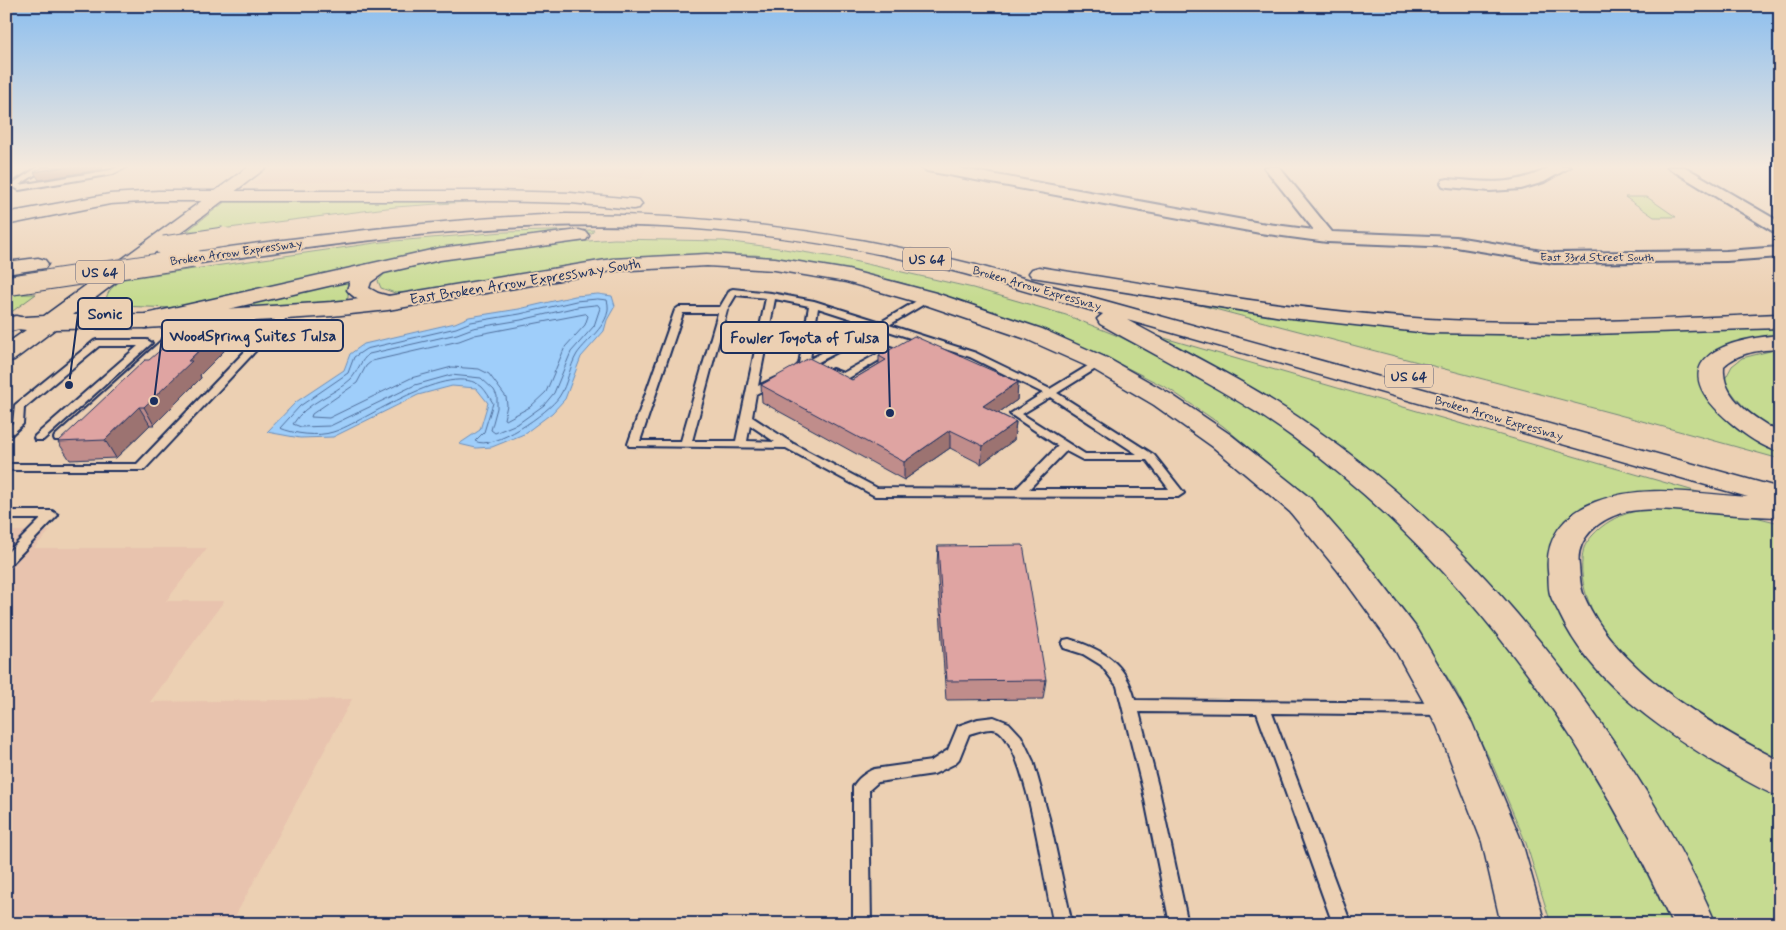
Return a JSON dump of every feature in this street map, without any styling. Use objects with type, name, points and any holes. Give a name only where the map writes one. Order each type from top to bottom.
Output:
[{"type":"main road","points":[[6,218],[48,210]]},
{"type":"main road","points":[[10,326],[174,210]]},
{"type":"main road","points":[[6,355],[81,300],[192,210]]},
{"type":"main road","name":"Broken Arrow Expressway","points":[[6,268],[224,237],[377,218],[498,210]]},
{"type":"main road","name":"Broken Arrow Expressway","points":[[659,210],[732,214],[827,225],[932,246],[1037,273],[1780,478]]},
{"type":"main road","points":[[696,210],[732,214]]},
{"type":"main road","name":"Broken Arrow Expressway","points":[[6,286],[378,232],[515,222],[639,221],[778,232],[892,251],[969,269],[1780,497]]},
{"type":"main road","points":[[146,321],[440,254],[573,237],[622,234],[778,232]]},
{"type":"main road","name":"East Broken Arrow Expressway South","points":[[388,302],[612,265],[707,260],[774,264],[848,276],[928,298],[1034,334],[1099,363],[1163,400],[1215,436],[1300,506],[1349,563],[1406,638],[1454,723],[1502,842],[1523,924]]},
{"type":"main road","points":[[379,267],[361,279],[358,290],[370,298],[388,302]]},
{"type":"main road","points":[[1037,273],[1242,306],[1367,321],[1430,326],[1553,328],[1780,321]]},
{"type":"main road","points":[[1072,298],[1260,403],[1328,451],[1418,526],[1467,576],[1508,623],[1600,750],[1652,837],[1694,924]]},
{"type":"main road","points":[[81,300],[86,306],[96,310],[182,312],[208,316]]},
{"type":"main road","points":[[10,326],[51,322],[146,321],[286,313],[388,302]]},
{"type":"main road","points":[[1780,342],[1732,351],[1720,357],[1713,365],[1711,375],[1720,396],[1729,407],[1758,431],[1780,444]]},
{"type":"main road","points":[[1780,508],[1674,500],[1638,501],[1615,505],[1595,513],[1580,523],[1568,538],[1562,553],[1561,569],[1567,594],[1578,620],[1595,644],[1621,673],[1653,702],[1692,730],[1780,780]]},
{"type":"street","name":"East 33rd Street South","points":[[1164,210],[1260,228],[1326,237],[1456,242],[1554,258],[1726,256],[1780,252]]},
{"type":"street","points":[[1305,210],[1326,237]]},
{"type":"street","points":[[1748,210],[1780,229]]},
{"type":"lane","points":[[686,444],[723,310],[733,292],[771,296],[814,304],[973,355],[1051,393],[1150,457],[1178,493],[875,492],[788,445],[746,418]]},
{"type":"lane","points":[[741,445],[771,296]]},
{"type":"lane","points":[[751,393],[883,325],[928,298]]},
{"type":"lane","points":[[808,364],[814,304]]},
{"type":"lane","points":[[723,310],[679,310],[632,444],[788,445]]},
{"type":"lane","points":[[6,468],[140,468],[286,313]]},
{"type":"lane","points":[[808,364],[843,378],[915,336]]},
{"type":"lane","points":[[193,343],[261,341]]},
{"type":"lane","points":[[6,434],[18,424],[19,407],[97,344],[169,343],[59,438]]},
{"type":"lane","points":[[39,438],[147,344]]},
{"type":"lane","points":[[1099,363],[1015,414],[1083,457],[1150,457]]},
{"type":"lane","points":[[1019,492],[1065,446]]},
{"type":"lane","points":[[6,515],[52,514],[6,562]]},
{"type":"lane","points":[[1069,644],[1088,650],[1106,662],[1124,684],[1151,790],[1179,924]]},
{"type":"lane","points":[[1129,706],[1446,709]]},
{"type":"lane","points":[[1262,707],[1342,924]]},
{"type":"lane","points":[[862,924],[862,787],[874,776],[934,767],[954,754],[963,730],[988,724],[1003,726],[1015,738],[1030,774],[1063,924]]},
{"type":"shaded area","points":[[6,531],[50,531],[34,548],[207,548],[166,601],[224,601],[150,702],[352,699],[231,924],[6,924]]},
{"type":"green space","points":[[214,210],[368,210],[205,231],[187,231]]},
{"type":"green space","points":[[1644,210],[1666,210],[1676,217],[1654,217]]},
{"type":"green space","points":[[594,230],[592,233],[559,235],[179,308],[116,306],[106,302],[109,291],[124,279],[382,242],[504,232]]},
{"type":"green space","points":[[614,239],[724,241],[778,248],[840,258],[973,288],[1066,315],[1118,336],[1186,369],[1248,406],[1315,451],[1402,523],[1499,627],[1578,748],[1626,830],[1671,924],[1551,924],[1526,843],[1492,764],[1456,691],[1411,619],[1376,574],[1314,502],[1223,426],[1169,389],[1098,353],[987,309],[899,282],[807,263],[755,255],[622,258],[409,293],[395,293],[381,288],[378,281],[386,272],[423,262],[552,244]]},
{"type":"green space","points":[[348,280],[348,298],[338,303],[234,309],[236,304]]},
{"type":"green space","points":[[36,294],[6,316],[6,296]]},
{"type":"green space","points":[[1195,301],[1337,323],[1780,324],[1780,338],[1730,346],[1706,357],[1700,366],[1699,377],[1704,388],[1780,451],[1780,459],[1560,399],[1192,303]]},
{"type":"green space","points":[[1154,335],[1708,495],[1585,507],[1568,517],[1551,545],[1548,554],[1548,582],[1564,615],[1780,792],[1780,924],[1711,924],[1649,794],[1595,713],[1519,619],[1463,556]]},
{"type":"green space","points":[[1780,350],[1780,437],[1749,412],[1724,381],[1732,366],[1742,358]]},
{"type":"green space","points":[[1679,507],[1751,516],[1780,523],[1780,764],[1705,724],[1656,687],[1617,647],[1601,625],[1589,602],[1582,577],[1583,552],[1585,545],[1592,536],[1611,521],[1632,512],[1655,508]]},
{"type":"water","points":[[598,294],[612,296],[615,306],[607,320],[604,331],[581,357],[565,399],[552,413],[524,434],[492,447],[476,448],[459,444],[480,430],[488,403],[476,388],[452,386],[418,395],[333,437],[300,438],[267,432],[296,402],[344,370],[350,354],[364,344],[455,323],[469,317],[519,309],[575,296]]},
{"type":"building","points":[[179,334],[216,334],[188,361],[192,361],[144,407],[139,407],[105,440],[58,442],[145,360],[149,360]]},
{"type":"building","points":[[914,336],[1018,382],[983,406],[1016,422],[983,446],[950,430],[904,462],[761,385],[809,358],[852,380],[886,360],[879,356]]},
{"type":"building","points":[[1023,545],[1046,680],[947,681],[938,546]]},
{"type":"place","name":"Sonic","points":[[69,385]]},
{"type":"place","name":"WoodSpring Suites Tulsa","points":[[154,401]]},
{"type":"place","name":"Fowler Toyota of Tulsa","points":[[890,413]]}]
